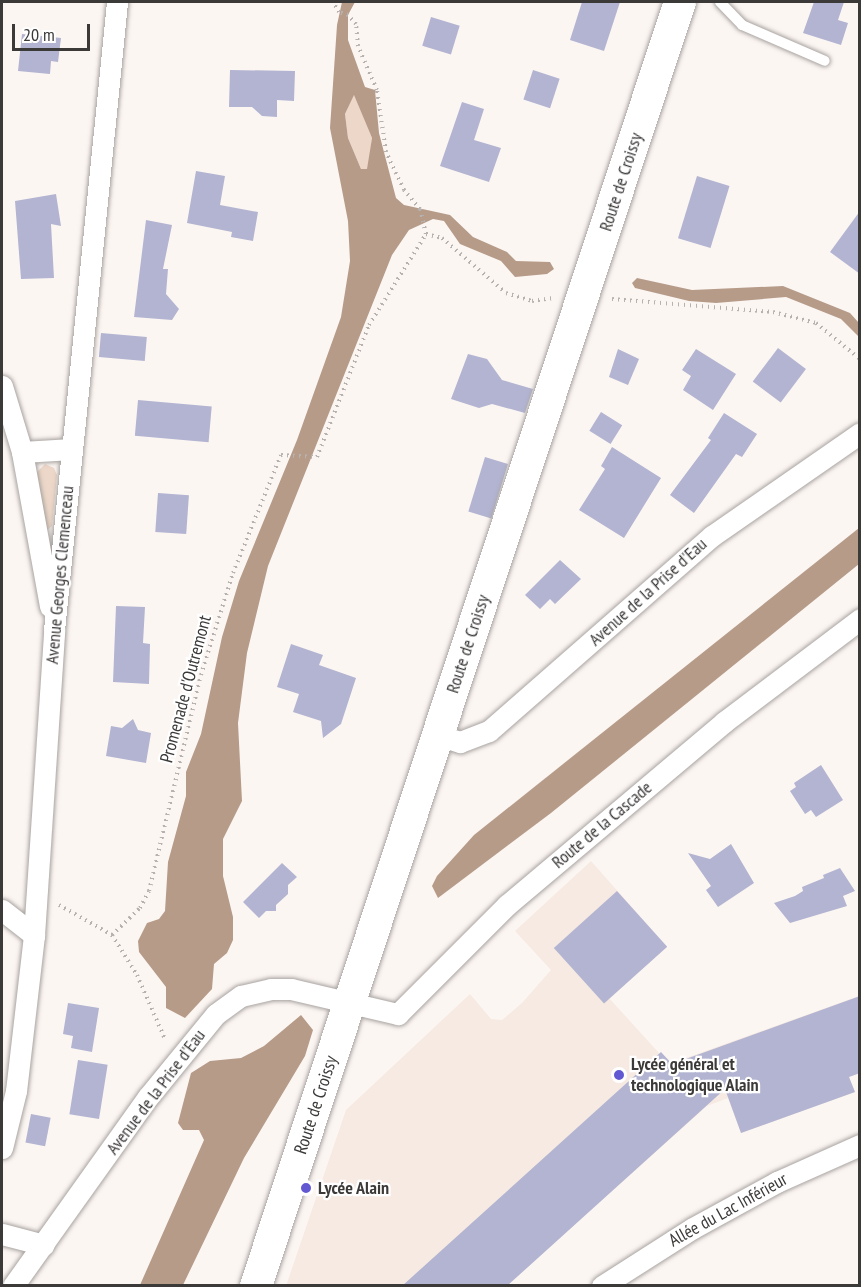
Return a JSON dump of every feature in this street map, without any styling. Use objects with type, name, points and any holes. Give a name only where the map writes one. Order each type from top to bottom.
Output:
[{"type":"main road","name":"Route de Croissy","points":[[256,1286],[680,2]]},
{"type":"street","name":"Avenue Georges Clemenceau","points":[[2,1148],[16,1091],[34,935],[54,630],[117,2]]},
{"type":"street","points":[[2,386],[22,452],[54,630]]},
{"type":"street","name":"Avenue de la Prise d'Eau","points":[[438,735],[460,742],[489,731],[712,536],[860,433]]},
{"type":"street","points":[[22,452],[72,449]]},
{"type":"street","name":"Route de la Cascade","points":[[349,1003],[391,1014],[404,1010],[507,905],[724,722],[860,620]]},
{"type":"street","points":[[2,910],[34,935]]},
{"type":"street","name":"Avenue de la Prise d'Eau","points":[[10,1284],[44,1245],[177,1059],[216,1014],[254,992],[291,989],[349,1003]]},
{"type":"street","name":"Allée du Lac Inférieur","points":[[602,1286],[693,1228],[777,1182],[860,1144]]},
{"type":"street","points":[[2,1234],[44,1245]]},
{"type":"lane","points":[[720,2],[742,25],[825,61]]},
{"type":"path","points":[[333,2],[339,12],[348,15],[356,24],[358,46],[377,90],[386,152],[404,190],[420,209],[426,234],[442,238],[506,293],[532,301],[562,297]]},
{"type":"path","name":"Promenade d'Outremont","points":[[112,935],[140,908],[149,891],[201,675],[233,573],[281,455],[292,453],[308,459],[316,457],[369,325],[426,234]]},
{"type":"path","points":[[605,299],[773,312],[816,323],[860,359]]},
{"type":"path","points":[[37,894],[112,935],[137,975],[177,1059]]},
{"type":"shaded area","points":[[342,2],[355,2],[348,15],[348,40],[365,87],[375,90],[379,133],[396,198],[404,205],[450,215],[473,237],[507,252],[516,261],[550,262],[554,269],[547,274],[515,277],[501,261],[460,244],[444,221],[433,219],[409,230],[392,255],[268,566],[247,653],[238,723],[242,801],[223,839],[223,876],[233,917],[233,940],[227,953],[214,964],[212,989],[185,1018],[166,1008],[166,987],[139,952],[138,941],[147,923],[159,919],[165,911],[168,862],[186,796],[186,772],[201,734],[222,637],[239,581],[297,440],[341,317],[350,261],[348,221],[330,128],[337,25]],"holes":[[[354,95],[372,138],[367,169],[361,169],[348,138],[345,114]]]},
{"type":"shaded area","points":[[354,94],[372,138],[368,169],[361,169],[348,138],[345,114]]},
{"type":"shaded area","points":[[637,278],[692,290],[783,286],[850,313],[859,323],[859,337],[841,319],[786,297],[716,303],[689,301],[635,288],[632,283]]},
{"type":"shaded area","points":[[45,464],[54,468],[57,475],[52,526],[46,531],[36,473]]},
{"type":"shaded area","points":[[859,528],[859,564],[551,813],[438,898],[432,886],[437,876],[474,835]]},
{"type":"shaded area","name":"Lycée général et technologique Alain","points":[[591,861],[667,947],[609,998],[659,1053],[672,1063],[859,996],[859,1073],[849,1077],[855,1092],[741,1133],[728,1098],[707,1106],[507,1285],[286,1286],[346,1110],[470,994],[491,1019],[502,1020],[522,1003],[551,970],[515,931]]},
{"type":"shaded area","points":[[301,1015],[313,1030],[305,1056],[244,1158],[183,1285],[140,1285],[204,1140],[199,1130],[183,1130],[178,1123],[191,1073],[210,1061],[241,1058],[264,1046]]},
{"type":"building","points":[[582,2],[620,2],[604,51],[570,40]]},
{"type":"building","points":[[814,2],[844,2],[838,20],[848,23],[841,45],[803,33]]},
{"type":"building","points":[[431,17],[460,26],[451,54],[422,46]]},
{"type":"building","points":[[22,34],[61,38],[58,62],[51,61],[50,74],[18,71]]},
{"type":"building","points":[[230,70],[295,71],[294,101],[277,100],[277,117],[262,116],[252,107],[229,107]]},
{"type":"building","points":[[533,70],[560,79],[550,108],[523,99]]},
{"type":"building","points":[[462,102],[484,109],[474,140],[501,148],[489,182],[440,166]]},
{"type":"building","points":[[196,171],[225,176],[220,205],[258,212],[253,241],[231,237],[232,232],[187,223]]},
{"type":"building","points":[[697,176],[730,186],[711,248],[678,238]]},
{"type":"building","points":[[56,194],[61,226],[51,224],[54,278],[21,279],[15,201]]},
{"type":"building","points":[[860,211],[860,274],[830,252]]},
{"type":"building","points":[[146,220],[172,225],[163,269],[168,269],[166,294],[179,309],[172,320],[134,317]]},
{"type":"building","points":[[101,333],[147,337],[145,361],[99,357]]},
{"type":"building","points":[[778,348],[806,369],[781,403],[753,382]]},
{"type":"building","points":[[618,349],[639,359],[628,385],[609,377]]},
{"type":"building","points":[[696,349],[736,374],[713,410],[683,390],[691,376],[682,370]]},
{"type":"building","points":[[468,354],[487,359],[502,380],[533,389],[525,413],[492,404],[479,408],[451,399]]},
{"type":"building","points":[[138,400],[212,406],[209,442],[135,436]]},
{"type":"building","points":[[601,412],[622,425],[611,444],[589,431]]},
{"type":"building","points":[[724,413],[757,434],[742,457],[736,454],[694,513],[670,495],[711,440],[708,438]]},
{"type":"building","points":[[612,447],[661,478],[624,538],[579,510],[605,469],[601,466]]},
{"type":"building","points":[[485,457],[508,464],[491,519],[468,512]]},
{"type":"building","points":[[158,493],[189,495],[186,534],[155,532]]},
{"type":"building","points":[[560,560],[581,579],[555,604],[550,599],[540,609],[525,595]]},
{"type":"building","points":[[116,606],[145,607],[143,643],[150,644],[149,684],[113,682]]},
{"type":"building","points":[[291,644],[323,655],[319,665],[356,678],[341,724],[323,738],[321,721],[293,712],[299,694],[277,687]]},
{"type":"building","points":[[133,719],[138,730],[151,733],[146,763],[106,756],[111,726],[122,728]]},
{"type":"building","points":[[821,765],[843,800],[816,817],[811,810],[805,814],[790,791],[796,787],[794,783]]},
{"type":"building","points":[[731,844],[754,883],[718,907],[706,890],[711,886],[688,853],[710,859]]},
{"type":"building","points":[[282,863],[297,877],[288,885],[288,894],[276,905],[276,911],[266,911],[259,918],[243,902]]},
{"type":"building","points":[[840,868],[855,891],[843,896],[847,906],[790,923],[774,903],[795,896],[803,891],[802,887]]},
{"type":"building","points":[[617,891],[667,947],[604,1004],[554,948]]},
{"type":"building","points":[[860,996],[860,1073],[849,1077],[855,1092],[741,1133],[725,1089],[507,1286],[402,1286],[661,1052],[672,1064]]},
{"type":"building","points":[[68,1003],[99,1008],[92,1052],[71,1048],[73,1036],[63,1034]]},
{"type":"building","points":[[78,1060],[108,1065],[99,1119],[69,1114]]},
{"type":"building","points":[[31,1114],[51,1118],[45,1146],[25,1142]]},
{"type":"place","name":"Lycée général et technologique Alain","points":[[619,1075]]},
{"type":"place","name":"Lycée Alain","points":[[306,1188]]}]
